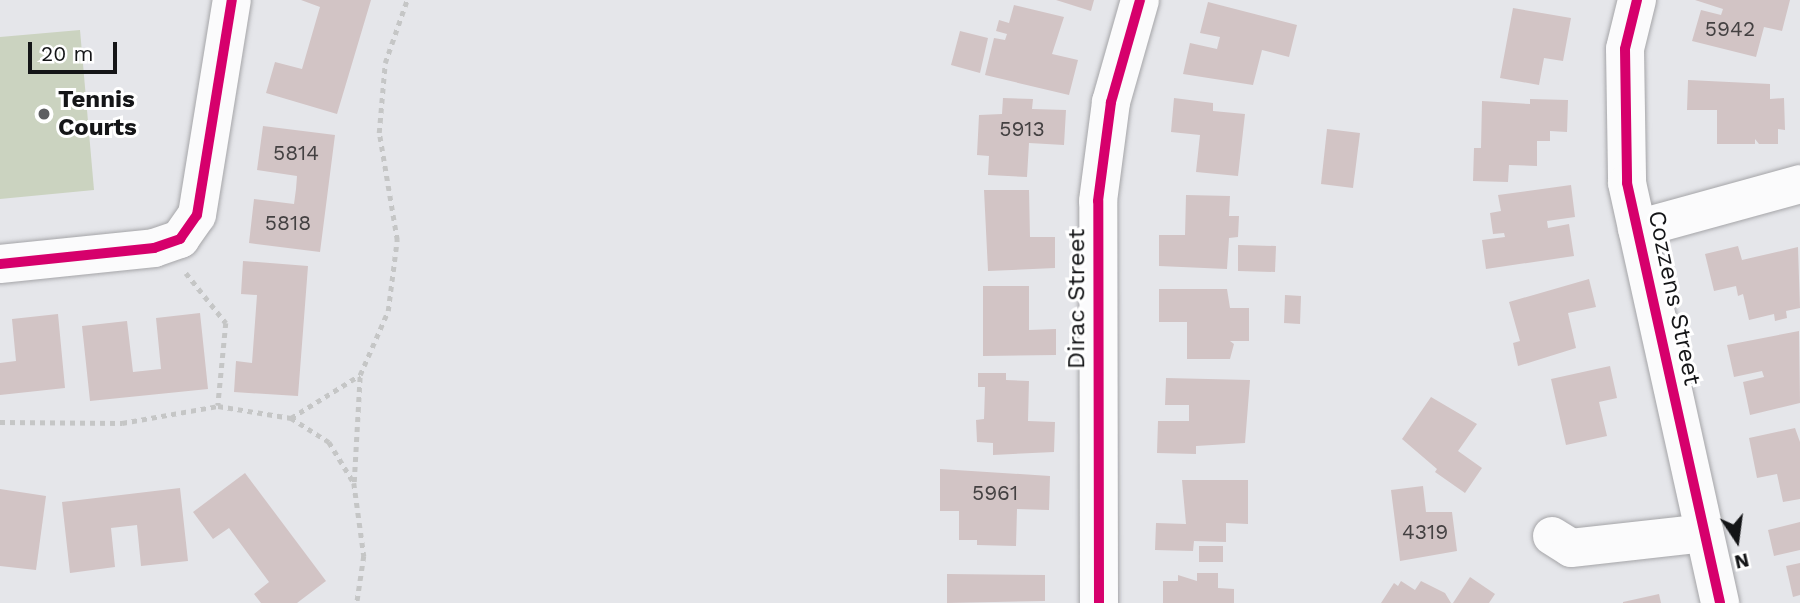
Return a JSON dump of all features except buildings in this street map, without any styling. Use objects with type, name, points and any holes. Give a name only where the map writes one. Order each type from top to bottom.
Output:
[{"type":"street","points":[[0,264],[163,246],[180,239],[197,215],[232,0]]},
{"type":"street","name":"Dirac Street","points":[[1099,603],[1098,201],[1111,102],[1140,0]]},
{"type":"street","name":"Cozzens Street","points":[[1637,0],[1625,49],[1627,183],[1720,603]]},
{"type":"street","points":[[1637,229],[1800,184]]},
{"type":"street","points":[[1552,536],[1572,548],[1704,533]]},
{"type":"path","points":[[357,603],[364,556],[354,482],[360,375],[388,311],[396,273],[397,240],[379,133],[385,63],[407,0]]},
{"type":"path","points":[[163,246],[226,323],[218,406]]},
{"type":"path","points":[[291,418],[360,375]]},
{"type":"path","points":[[0,422],[122,423],[218,406],[291,418],[329,442],[354,482]]},
{"type":"green space","name":"Tennis Courts","points":[[80,30],[94,190],[0,199],[0,37]]},
{"type":"cycle path","points":[[0,264],[154,248],[180,239],[197,215],[232,0]]},
{"type":"cycle path","points":[[1099,603],[1098,201],[1111,102],[1140,0]]},
{"type":"cycle path","points":[[1637,0],[1625,49],[1627,183],[1720,603]]},
{"type":"place","name":"Tennis Courts","points":[[44,114]]}]
